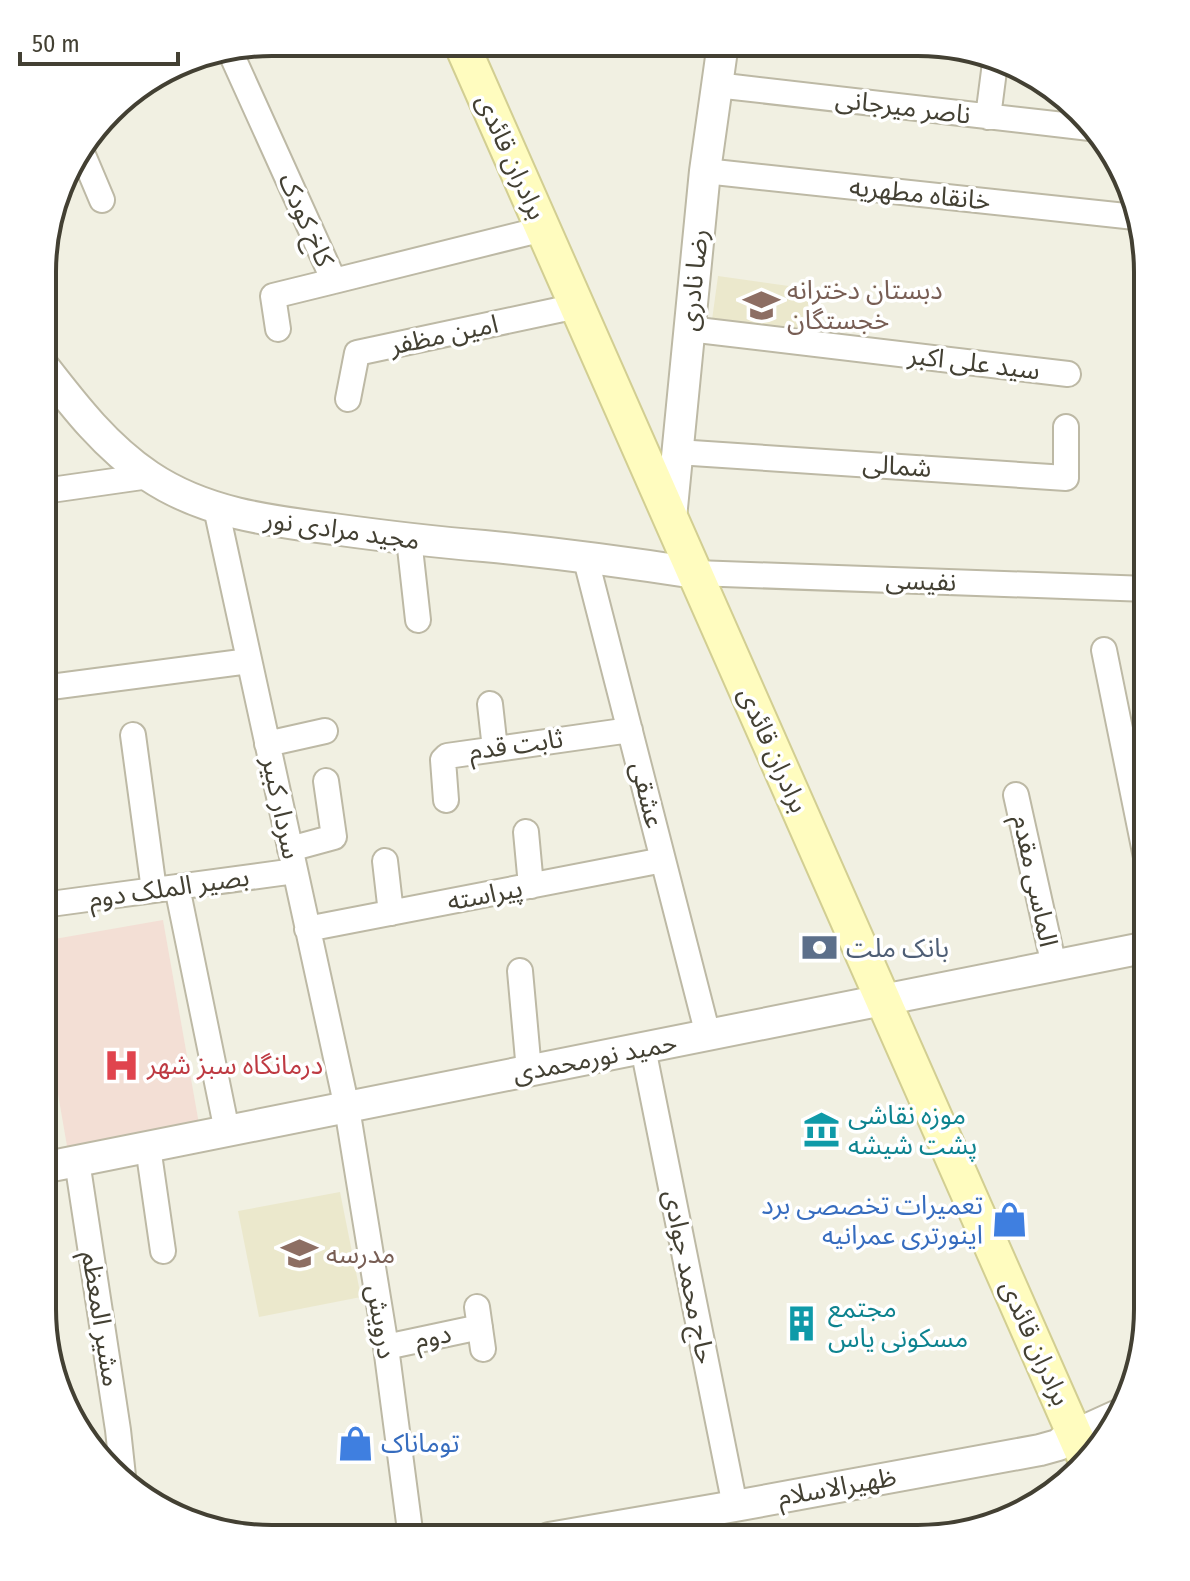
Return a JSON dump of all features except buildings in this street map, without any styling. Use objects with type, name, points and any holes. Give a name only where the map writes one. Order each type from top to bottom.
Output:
[{"type":"main road","name":"برادران قائدی","points":[[467,56],[1080,1445]]},
{"type":"street","name":"رضا نادری","points":[[671,518],[705,171],[721,56]]},
{"type":"street","name":"کاخ کودک","points":[[234,60],[334,281],[543,229]]},
{"type":"street","points":[[988,117],[994,70]]},
{"type":"street","name":"ناصر میرجانی","points":[[716,85],[1078,127]]},
{"type":"street","points":[[86,162],[102,200]]},
{"type":"street","name":"خانقاه مطهریه","points":[[705,171],[1127,216]]},
{"type":"street","points":[[278,329],[273,296],[334,281]]},
{"type":"street","name":"امین مظفر","points":[[348,399],[357,353],[577,306]]},
{"type":"street","name":"سید علی اکبر","points":[[689,329],[1068,374]]},
{"type":"street","name":"مجید مرادی نور","points":[[56,382],[91,425],[149,476],[216,508],[276,522],[585,556],[695,573]]},
{"type":"street","name":"شمالی","points":[[677,452],[1066,478],[1066,427]]},
{"type":"street","points":[[56,489],[149,476]]},
{"type":"street","name":"سردار کبیر","points":[[216,508],[347,1108]]},
{"type":"street","points":[[409,539],[418,620]]},
{"type":"street","name":"عشقی","points":[[585,556],[708,1035]]},
{"type":"street","name":"نفیسی","points":[[695,573],[1134,589]]},
{"type":"street","points":[[1104,650],[1134,798]]},
{"type":"street","points":[[56,686],[249,661]]},
{"type":"street","points":[[490,704],[495,749]]},
{"type":"street","name":"ثابت قدم","points":[[446,800],[443,760],[447,756],[630,730]]},
{"type":"street","points":[[267,744],[325,731]]},
{"type":"street","points":[[133,735],[166,888],[227,1131]]},
{"type":"street","name":"بصیر الملک دوم","points":[[56,903],[166,888],[292,860],[334,837],[326,781]]},
{"type":"street","name":"الماسی مقدم","points":[[1016,795],[1054,966]]},
{"type":"street","points":[[526,832],[531,886]]},
{"type":"street","name":"پیراسته","points":[[307,929],[663,860]]},
{"type":"street","points":[[385,861],[391,913]]},
{"type":"street","name":"حمید نورمحمدی","points":[[56,1165],[1134,950]]},
{"type":"street","points":[[520,971],[529,1071]]},
{"type":"street","name":"حاج محمد جوادی","points":[[643,1048],[735,1506]]},
{"type":"street","name":"درویش","points":[[347,1108],[386,1347],[409,1525]]},
{"type":"street","points":[[148,1147],[163,1251]]},
{"type":"street","name":"مشیر المعظم","points":[[77,1161],[122,1464]]},
{"type":"street","name":"دوم","points":[[386,1347],[480,1328]]},
{"type":"street","points":[[1080,1445],[1097,1430]]},
{"type":"street","name":"ظهیرالاسلام","points":[[680,1525],[735,1506],[1058,1445],[1080,1445]]},
{"type":"shaded area","name":"دبستان دخترانه خجستگان","points":[[718,276],[810,289],[804,334],[712,320]]},
{"type":"shaded area","name":"درمانگاه سبز شهر","points":[[163,920],[199,1124],[67,1146],[56,1082],[56,939]]},
{"type":"shaded area","name":"مدرسه","points":[[340,1192],[361,1297],[259,1317],[238,1211]]},
{"type":"place","name":"دبستان دخترانه خجستگان","points":[[761,305]]},
{"type":"place","name":"بانک ملت","points":[[820,948]]},
{"type":"place","name":"درمانگاه سبز شهر","points":[[121,1065]]},
{"type":"place","name":"موزه نقاشی پشت شیشه","points":[[822,1130]]},
{"type":"place","name":"تعمیرات تخصصی برد اینورتری عمرانیه","points":[[1009,1220]]},
{"type":"place","name":"مدرسه","points":[[300,1254]]},
{"type":"place","name":"مجتمع مسکونی یاس","points":[[802,1323]]},
{"type":"place","name":"توماناک","points":[[355,1443]]}]
